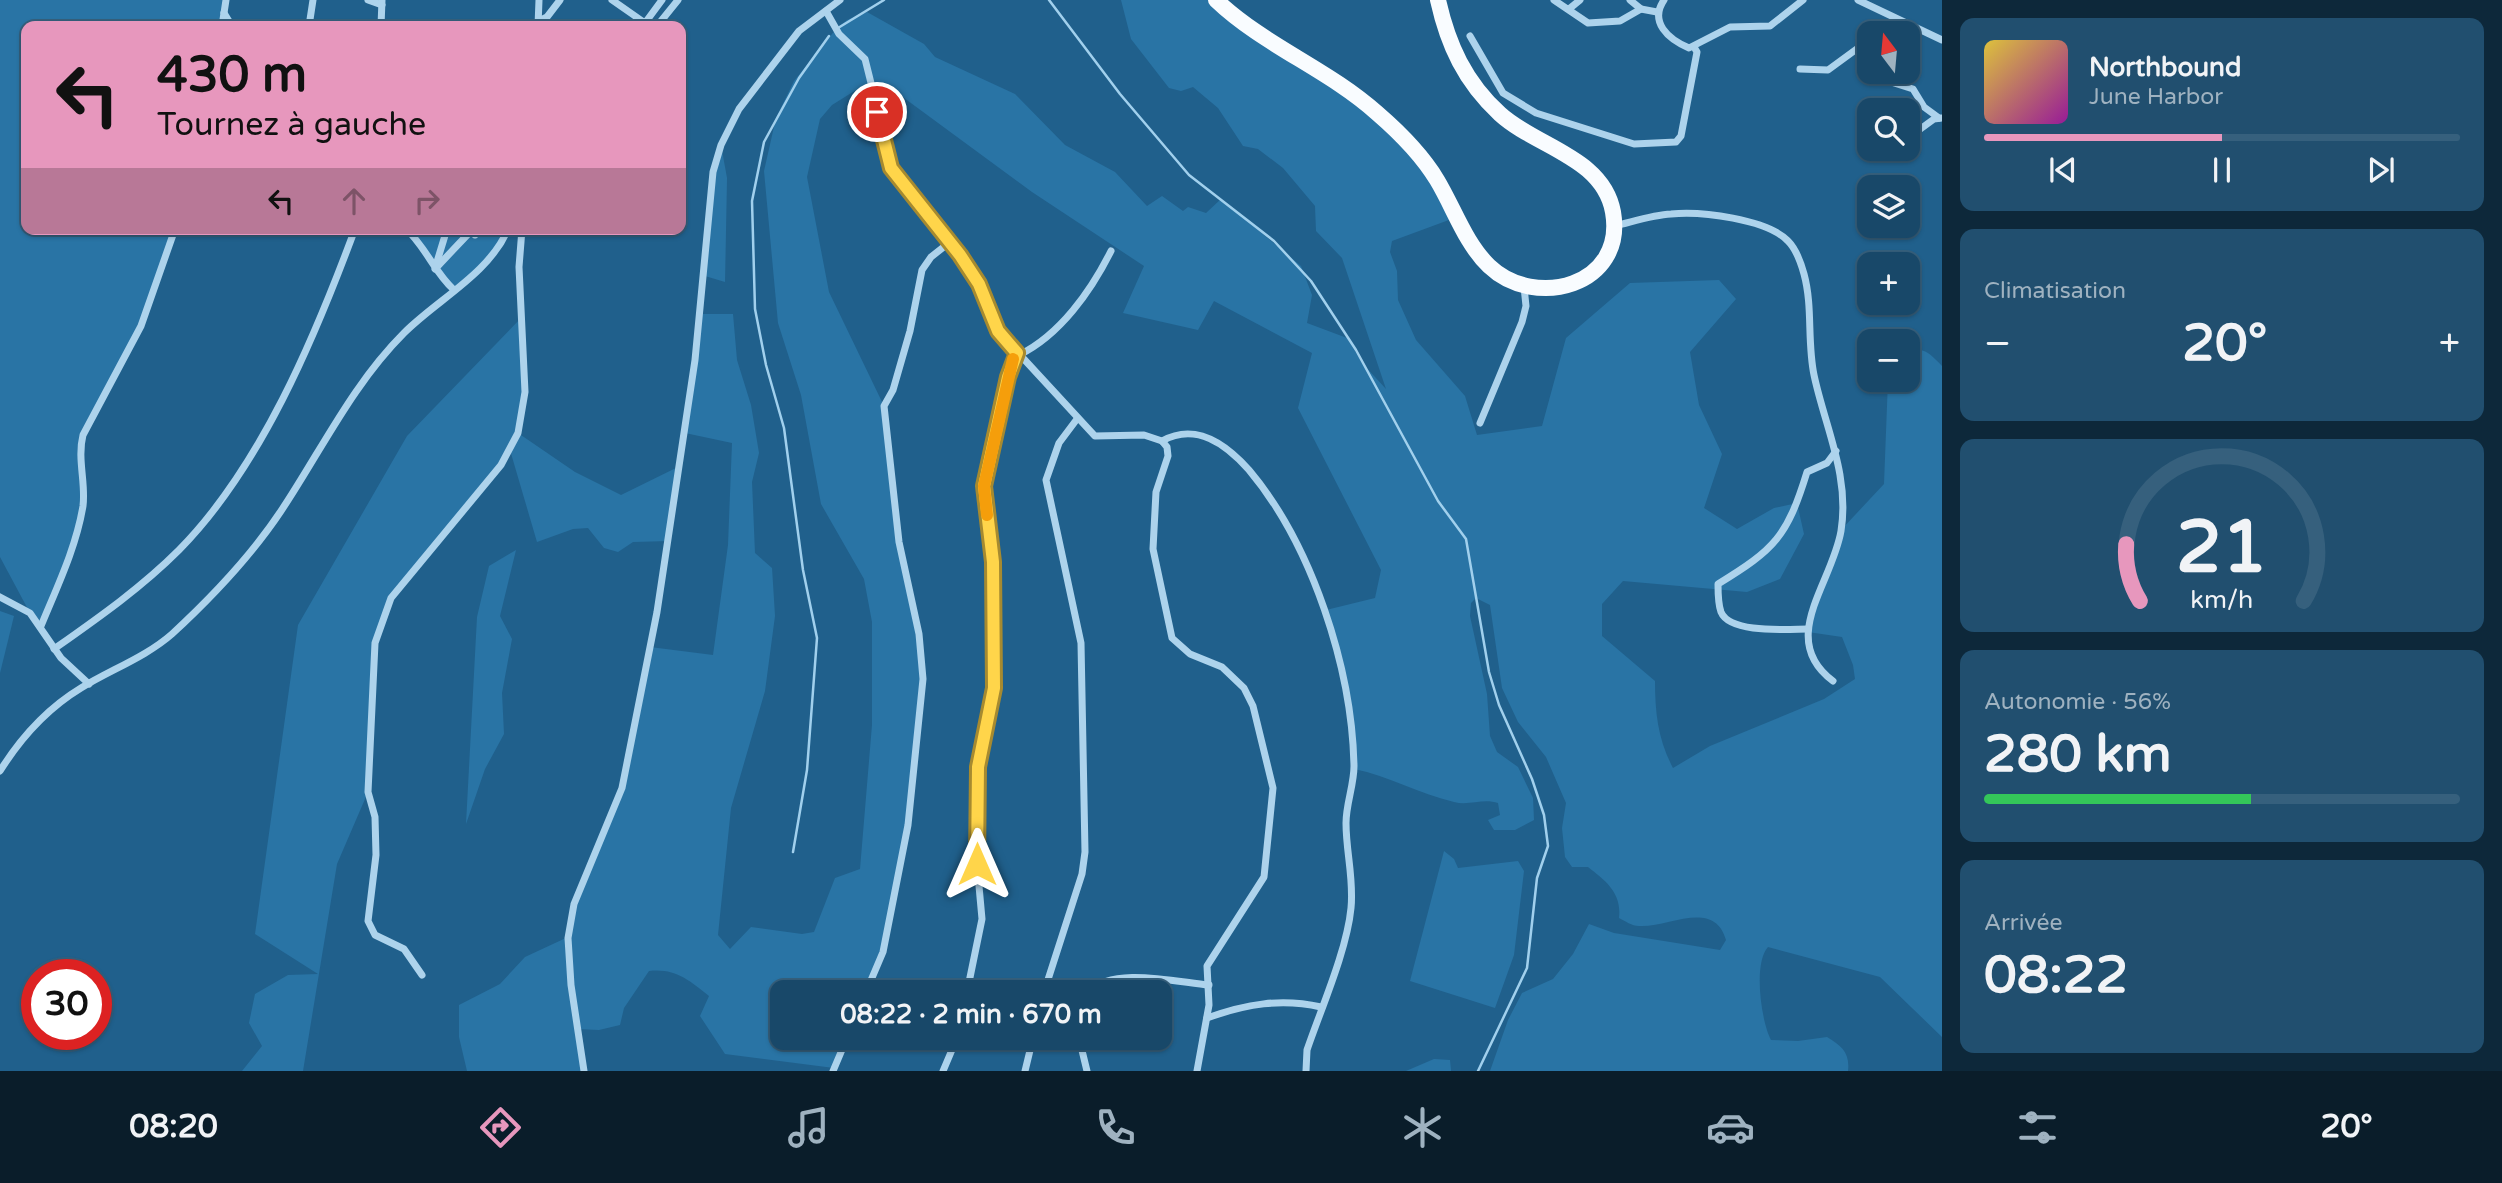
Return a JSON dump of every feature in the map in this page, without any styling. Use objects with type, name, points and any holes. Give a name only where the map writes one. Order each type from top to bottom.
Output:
[{"type":"highway","points":[[1216,0],[1376,112],[1429,167],[1474,248],[1487,264],[1511,283],[1524,287],[1550,290],[1566,286],[1593,272],[1608,252],[1613,211],[1606,195],[1590,172],[1503,117],[1486,100],[1454,53],[1438,0]]},
{"type":"street","points":[[223,21],[226,0]]},
{"type":"street","points":[[310,21],[313,0]]},
{"type":"street","points":[[368,0],[382,3],[381,21]]},
{"type":"street","points":[[538,21],[539,0]]},
{"type":"street","points":[[542,21],[561,0]]},
{"type":"street","points":[[612,0],[639,21]]},
{"type":"street","points":[[647,21],[662,0]]},
{"type":"street","points":[[661,21],[678,0]]},
{"type":"street","points":[[584,1071],[571,985],[568,938],[575,904],[627,771],[673,513],[705,276],[713,172],[721,145],[739,109],[799,31],[840,0]]},
{"type":"street","points":[[1554,0],[1588,23],[1620,21],[1641,9]]},
{"type":"street","points":[[1569,9],[1580,0]]},
{"type":"street","points":[[1630,0],[1641,9],[1657,12]]},
{"type":"street","points":[[1657,12],[1664,0]]},
{"type":"street","points":[[1657,12],[1665,32],[1682,45],[1694,47],[1730,27],[1770,26],[1803,0]]},
{"type":"street","points":[[1858,0],[1901,21]]},
{"type":"street","points":[[826,11],[839,34],[865,59],[891,168],[950,242],[979,284],[998,331],[1018,354],[1095,436],[1144,435],[1162,441],[1180,433],[1205,436],[1222,444],[1244,464],[1264,488],[1292,536],[1326,612],[1348,705],[1354,769],[1346,816],[1351,909],[1307,1050],[1306,1071]]},
{"type":"street","points":[[224,13],[229,21]]},
{"type":"street","points":[[1920,30],[1942,40]]},
{"type":"street","points":[[1470,36],[1503,93],[1536,113],[1634,144],[1676,142],[1681,136],[1697,52],[1694,47]]},
{"type":"street","points":[[1800,69],[1828,70],[1857,50]]},
{"type":"street","points":[[1898,84],[1913,89],[1924,107],[1941,118],[1920,131]]},
{"type":"street","points":[[1613,226],[1662,215],[1693,214],[1762,226],[1788,240],[1804,274],[1809,350],[1842,482],[1841,530],[1808,629],[1807,650],[1813,662],[1833,681]]},
{"type":"street","points":[[41,626],[67,562],[82,509],[80,454],[83,435],[141,326],[173,235]]},
{"type":"street","points":[[54,649],[127,598],[180,549],[213,509],[243,467],[280,401],[352,235]]},
{"type":"street","points":[[412,235],[435,269],[454,290]]},
{"type":"street","points":[[435,269],[445,235]]},
{"type":"street","points":[[435,269],[466,235]]},
{"type":"street","points":[[0,771],[37,724],[89,684],[170,636],[225,580],[281,511],[324,438],[374,366],[405,332],[492,256],[501,246],[505,235]]},
{"type":"street","points":[[422,975],[404,949],[375,935],[368,922],[376,855],[375,817],[368,792],[375,643],[391,598],[501,465],[518,433],[525,392],[519,267],[522,235]]},
{"type":"street","points":[[871,980],[883,951],[908,825],[923,679],[919,634],[898,542],[884,406],[893,390],[922,270],[931,257],[950,242]]},
{"type":"street","points":[[969,980],[982,919],[977,864],[978,767],[994,688],[993,562],[984,486],[1008,377],[1018,354],[1051,333],[1098,278],[1111,251]]},
{"type":"street","points":[[1480,423],[1522,322],[1526,306],[1524,287]]},
{"type":"street","points":[[1048,980],[1082,874],[1086,852],[1081,643],[1046,480],[1059,443],[1077,419]]},
{"type":"street","points":[[1162,441],[1168,456],[1156,492],[1153,549],[1172,638],[1190,654],[1222,667],[1244,688],[1253,706],[1273,788],[1264,877],[1210,957],[1208,1018],[1197,1071]]},
{"type":"street","points":[[1808,629],[1753,630],[1725,618],[1721,613],[1718,584],[1760,558],[1779,537],[1793,515],[1807,472],[1827,463],[1836,451]]},
{"type":"street","points":[[0,597],[30,613],[54,649],[89,684]]},
{"type":"street","points":[[1108,980],[1116,977],[1151,980]]},
{"type":"street","points":[[1172,982],[1209,985]]},
{"type":"street","points":[[1208,1018],[1258,1004],[1294,1001],[1321,1007]]},
{"type":"street","points":[[833,1071],[842,1050]]},
{"type":"street","points":[[943,1071],[952,1050]]},
{"type":"street","points":[[1025,1071],[1030,1050]]},
{"type":"street","points":[[1082,1050],[1087,1071]]},
{"type":"shaded area","points":[[0,0],[226,0],[223,21],[21,21],[21,235],[173,235],[141,326],[83,435],[83,503],[73,543],[41,626],[30,613],[0,557]]},
{"type":"shaded area","points":[[1121,0],[1216,0],[1326,74],[1415,151],[1457,217],[1392,241],[1390,252],[1397,271],[1398,300],[1416,340],[1465,396],[1477,435],[1542,426],[1566,338],[1630,283],[1719,280],[1736,299],[1690,352],[1699,405],[1722,454],[1704,508],[1737,529],[1774,508],[1797,503],[1804,534],[1780,579],[1747,592],[1623,581],[1602,604],[1602,636],[1655,681],[1658,726],[1673,768],[1710,746],[1824,699],[1855,679],[1853,665],[1842,637],[1808,632],[1841,530],[1884,484],[1888,392],[1920,392],[1920,350],[1926,352],[1942,366],[1942,1037],[1880,977],[1768,947],[1761,966],[1760,992],[1764,1020],[1771,1040],[1798,1041],[1827,1037],[1844,1051],[1848,1059],[1848,1071],[1490,1071],[1508,1020],[1522,993],[1553,979],[1573,954],[1589,924],[1614,933],[1720,950],[1726,940],[1720,927],[1711,920],[1701,918],[1651,925],[1631,924],[1619,918],[1618,901],[1607,883],[1588,867],[1572,867],[1565,857],[1562,828],[1566,803],[1546,757],[1518,722],[1502,688],[1490,605],[1476,598],[1471,603],[1470,616],[1487,694],[1490,736],[1497,752],[1518,767],[1533,798],[1534,820],[1515,830],[1494,830],[1488,820],[1500,815],[1498,803],[1454,802],[1354,769],[1348,705],[1326,610],[1375,598],[1381,570],[1298,408],[1312,353],[1214,301],[1198,330],[1123,313],[1144,266],[1032,192],[900,95],[856,90],[832,105],[820,119],[807,177],[829,292],[884,406],[899,542],[922,660],[908,825],[883,952],[871,980],[770,980],[770,1050],[842,1050],[834,1068],[725,1054],[700,1016],[709,996],[674,973],[649,971],[624,1008],[620,1025],[599,1030],[577,1029],[584,1071],[467,1071],[459,1037],[459,1005],[500,984],[525,957],[568,937],[574,904],[622,788],[650,647],[713,655],[728,545],[732,443],[685,433],[701,314],[733,314],[737,360],[751,405],[759,453],[752,482],[755,553],[772,568],[775,616],[765,691],[731,808],[718,935],[730,949],[751,927],[802,934],[814,932],[835,878],[860,869],[872,725],[872,622],[864,579],[821,504],[801,395],[778,323],[764,171],[776,118],[794,81],[836,29],[847,20],[867,12],[924,44],[935,57],[1015,94],[1065,145],[1115,172],[1147,206],[1162,196],[1183,211],[1188,207],[1206,213],[1221,199],[1301,266],[1312,295],[1307,323],[1347,338],[1363,364],[1386,389],[1342,258],[1316,231],[1315,206],[1283,168],[1258,149],[1243,146],[1218,108],[1193,87],[1181,91],[1169,88],[1131,39]]},
{"type":"shaded area","points":[[721,145],[727,178],[725,282],[705,276],[708,205]]},
{"type":"shaded area","points":[[411,235],[507,235],[502,247],[457,291]]},
{"type":"shaded area","points":[[522,317],[525,392],[518,433],[575,472],[621,495],[680,466],[669,541],[633,542],[618,552],[604,548],[588,528],[573,529],[537,542],[510,450],[400,584],[375,643],[368,792],[337,864],[303,1071],[242,1071],[262,1046],[249,1023],[255,994],[288,975],[318,974],[255,934],[298,625],[407,436]]},
{"type":"shaded area","points":[[516,550],[500,616],[512,639],[502,693],[504,734],[485,769],[466,824],[477,617],[489,566]]},
{"type":"shaded area","points":[[0,611],[14,616],[0,673]]},
{"type":"shaded area","points":[[1444,851],[1454,859],[1458,868],[1518,861],[1524,871],[1514,955],[1495,1008],[1410,981]]},
{"type":"shaded area","points":[[1434,1059],[1450,1060],[1451,1071],[1406,1071]]},
{"type":"waterway","points":[[838,28],[884,0]]},
{"type":"waterway","points":[[1049,0],[1120,94],[1189,175],[1274,241],[1311,281],[1356,350],[1438,501],[1466,539],[1489,672],[1499,705],[1532,779],[1544,815],[1548,846],[1537,878],[1527,968],[1478,1071]]},
{"type":"waterway","points":[[793,852],[807,770],[817,638],[803,570],[784,428],[766,365],[755,309],[752,201],[764,142],[799,78],[829,36]]},
{"type":"slow traffic","points":[[987,515],[984,486],[1013,359]]},
{"type":"route","points":[[877,112],[891,168],[960,255],[979,284],[998,331],[1017,353],[1008,377],[984,486],[993,562],[994,688],[978,767],[977,864]]}]
